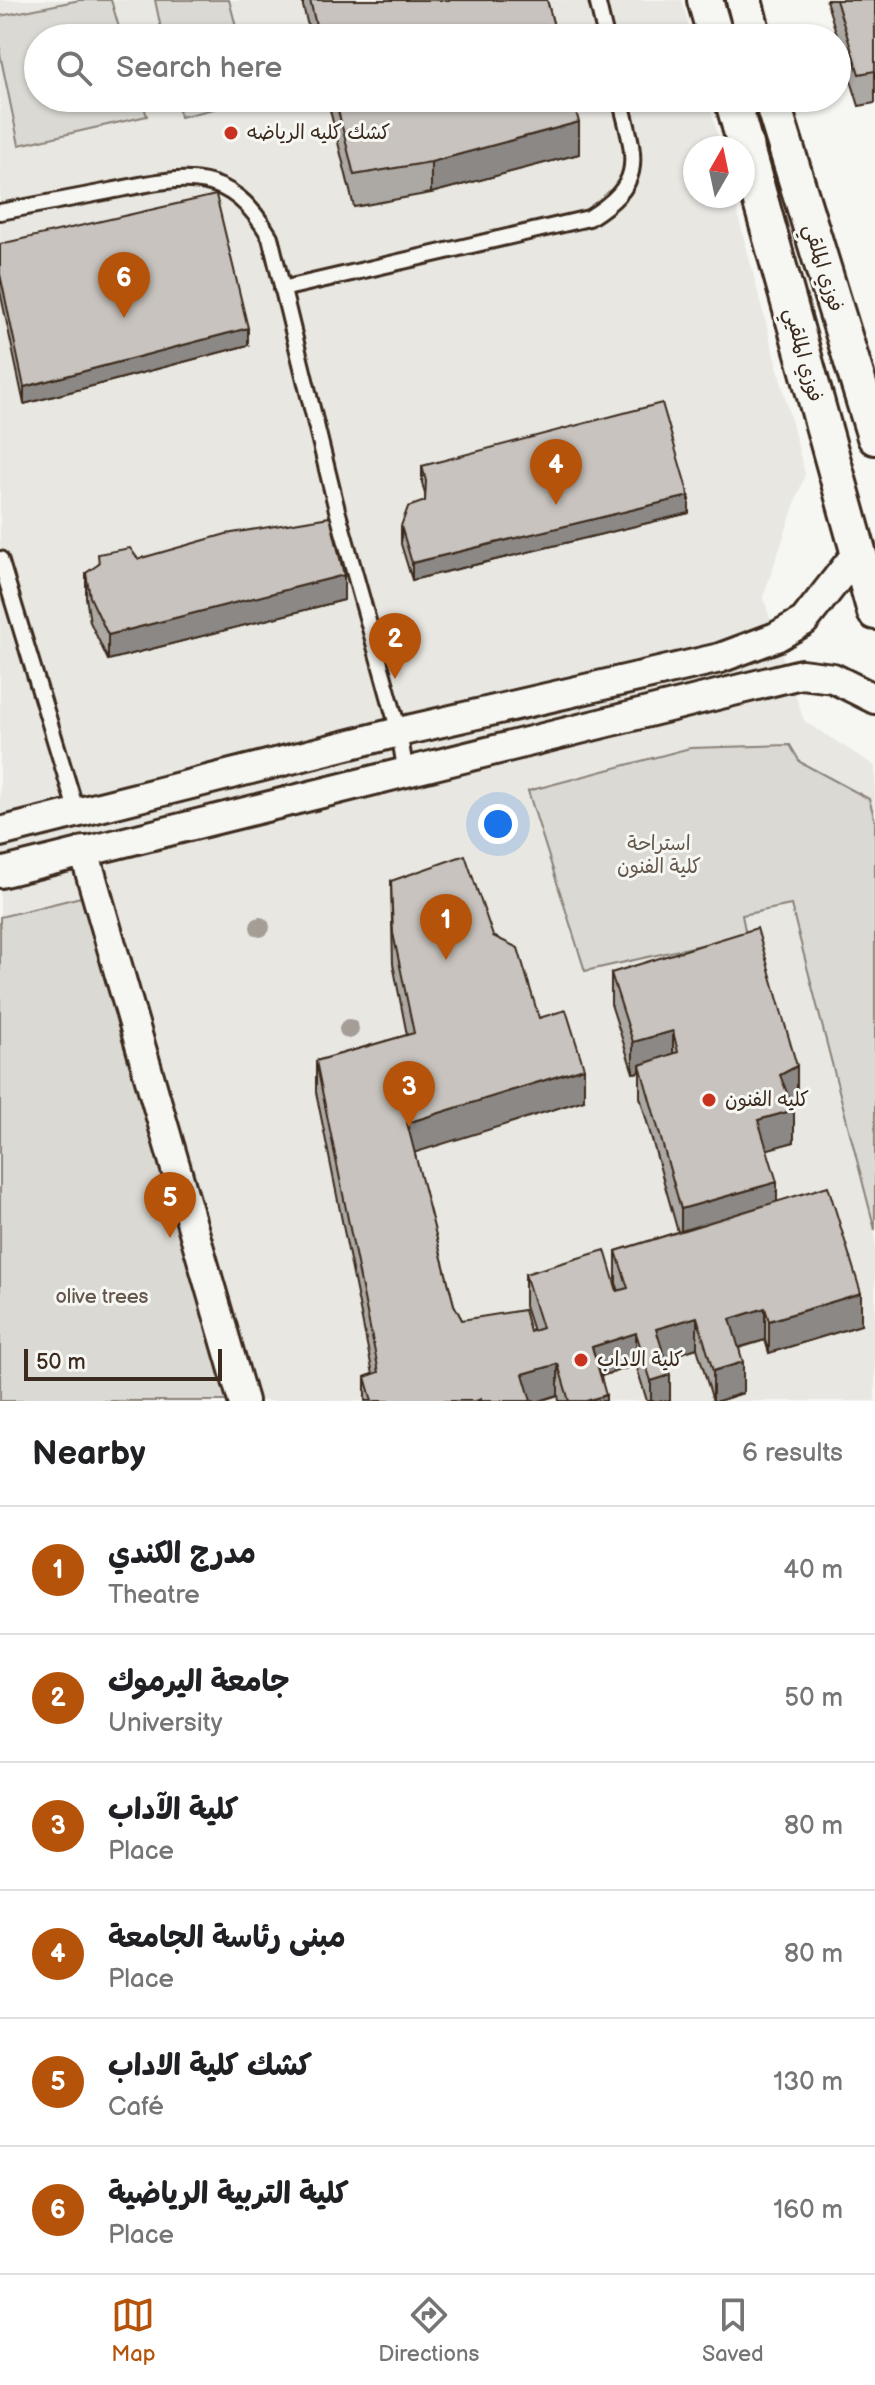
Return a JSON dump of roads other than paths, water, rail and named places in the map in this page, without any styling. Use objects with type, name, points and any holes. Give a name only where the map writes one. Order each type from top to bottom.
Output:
[{"type":"street","points":[[705,0],[712,24]]},
{"type":"street","points":[[744,0],[750,24]]},
{"type":"street","name":"فوزي الملقيي","points":[[736,112],[875,612]]},
{"type":"street","name":"فوزي الملقي","points":[[776,112],[866,378],[875,437]]},
{"type":"street","points":[[0,832],[399,732],[720,658],[790,631],[804,621],[858,552]]},
{"type":"street","points":[[720,658],[731,690]]},
{"type":"street","points":[[0,873],[801,674],[819,674],[875,699]]},
{"type":"street","points":[[110,805],[106,826],[120,842]]},
{"type":"street","points":[[46,821],[62,834],[62,848],[54,859]]},
{"type":"street","points":[[84,851],[189,1224],[243,1401]]},
{"type":"lane","points":[[597,0],[603,24]]},
{"type":"lane","points":[[282,289],[589,218],[617,200],[628,183],[632,160],[623,112]]},
{"type":"lane","points":[[0,212],[179,177],[212,183],[234,193],[255,210],[270,237],[337,510],[399,732],[406,774]]},
{"type":"lane","points":[[0,559],[77,813]]},
{"type":"place","name":"كشك كليه الرياضه","points":[[231,133]]},
{"type":"place","name":"كلية التربية الرياضية","points":[[124,318]]},
{"type":"place","name":"مبنى رئاسة الجامعة","points":[[556,505]]},
{"type":"place","name":"جامعة اليرموك","points":[[395,679]]},
{"type":"place","name":"مدرج الكندي","points":[[446,960]]},
{"type":"place","name":"كليه الفنون","points":[[709,1100]]},
{"type":"place","name":"كلية الآداب","points":[[409,1127]]},
{"type":"place","name":"كشك كلية الاداب","points":[[170,1238]]},
{"type":"place","name":"كلية الاداب","points":[[581,1360]]},
{"type":"park label","name":"استراحة كلية الفنون","points":[[659,856]]},
{"type":"park label","name":"olive trees","points":[[102,1297]]}]
